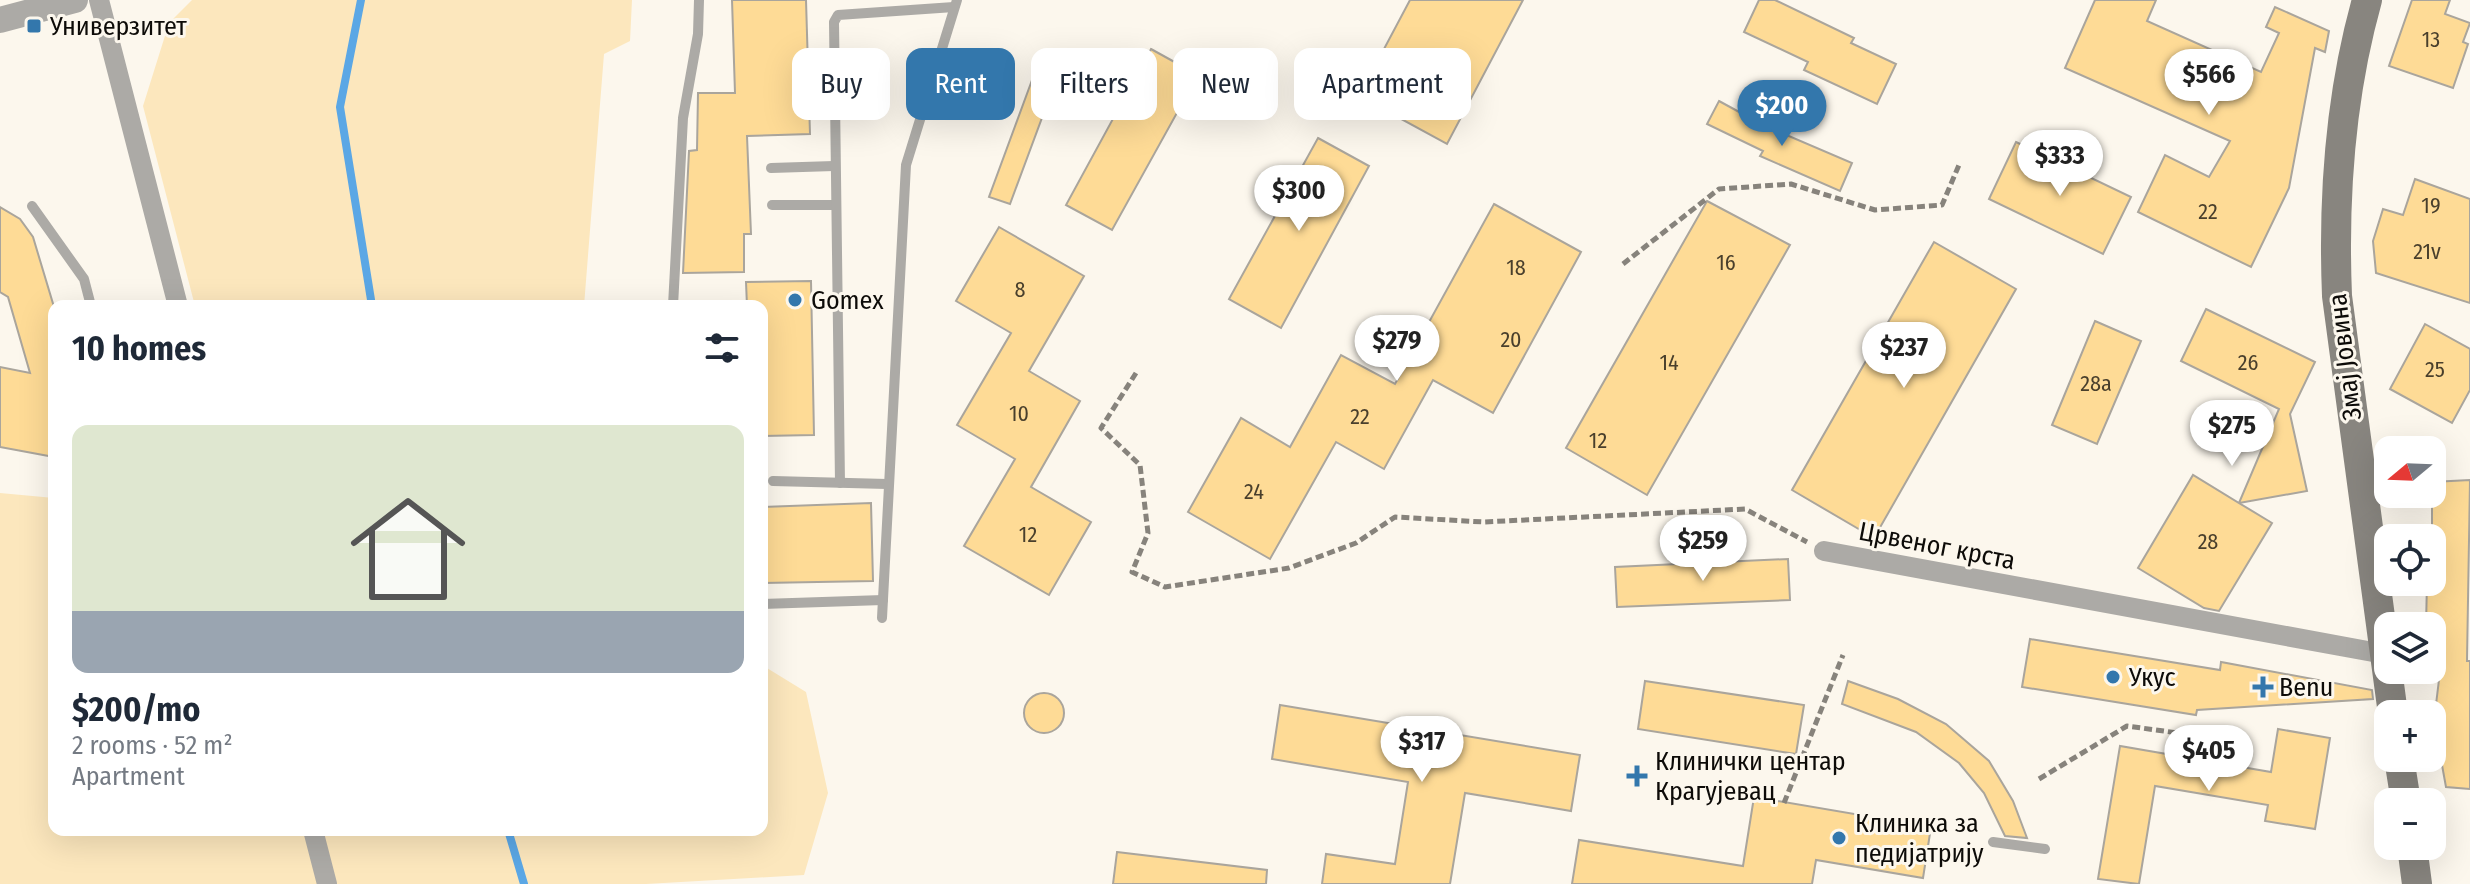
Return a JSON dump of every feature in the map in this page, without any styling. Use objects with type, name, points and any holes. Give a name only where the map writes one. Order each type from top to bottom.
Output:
[{"type":"main road","name":"Змај Јовина","points":[[2367,0],[2353,52],[2343,119],[2334,237],[2337,296],[2378,612]]},
{"type":"main road","points":[[2414,860],[2417,884]]},
{"type":"street","points":[[0,20],[75,0]]},
{"type":"street","points":[[99,0],[176,300]]},
{"type":"street","name":"Црвеног крста","points":[[1824,551],[2374,652]]},
{"type":"street","points":[[315,836],[327,884]]},
{"type":"lane","points":[[673,300],[683,118],[698,34],[699,0]]},
{"type":"lane","points":[[840,483],[833,32],[838,15],[924,4],[956,4],[906,165],[882,618]]},
{"type":"lane","points":[[771,168],[834,166]]},
{"type":"lane","points":[[772,205],[835,205]]},
{"type":"lane","points":[[32,206],[84,279],[89,300]]},
{"type":"lane","points":[[773,481],[887,484]]},
{"type":"lane","points":[[768,604],[883,600]]},
{"type":"lane","points":[[1993,842],[2045,849]]},
{"type":"path","points":[[1623,264],[1719,189],[1791,184],[1875,210],[1942,205],[1959,165]]},
{"type":"path","name":"Црвеног крста","points":[[1136,373],[1101,428],[1140,465],[1148,533],[1132,572],[1165,587],[1289,568],[1356,543],[1395,517],[1484,522],[1745,509],[1824,551]]},
{"type":"path","points":[[1784,803],[1843,655]]},
{"type":"path","points":[[2039,779],[2127,726],[2214,738]]},
{"type":"shaded area","points":[[192,0],[632,0],[630,41],[604,54],[584,300],[193,300],[143,106],[169,23]]},
{"type":"shaded area","points":[[0,493],[48,497],[48,836],[768,836],[768,669],[806,692],[828,793],[804,875],[646,884],[0,884]]},
{"type":"building","points":[[732,0],[806,0],[807,48],[792,48],[792,120],[810,120],[810,134],[747,136],[751,234],[744,234],[744,272],[683,273],[689,151],[697,150],[698,93],[735,93]]},
{"type":"building","points":[[1410,0],[1523,0],[1471,99],[1471,48],[1384,48]]},
{"type":"building","points":[[1759,0],[1775,0],[1854,38],[1851,43],[1896,64],[1877,104],[1804,70],[1808,62],[1744,32]]},
{"type":"building","points":[[2095,0],[2156,0],[2147,21],[2261,72],[2279,33],[2266,27],[2275,7],[2329,31],[2325,52],[2315,48],[2289,188],[2251,267],[2138,212],[2165,155],[2209,177],[2230,141],[2065,68]]},
{"type":"building","points":[[2412,0],[2450,0],[2445,14],[2470,23],[2463,42],[2468,44],[2453,88],[2389,66]]},
{"type":"building","points":[[1157,52],[1173,61],[1173,120],[1112,230],[1066,205],[1112,120],[1157,120]]},
{"type":"building","points":[[1031,83],[1031,120],[1041,120],[1010,204],[989,197]]},
{"type":"building","points":[[1719,101],[1763,125],[1852,163],[1840,191],[1760,156],[1763,151],[1707,124]]},
{"type":"building","points":[[1403,120],[1460,120],[1447,144]]},
{"type":"building","points":[[1318,138],[1369,166],[1281,328],[1229,299]]},
{"type":"building","points":[[2016,142],[2131,197],[2103,254],[1989,199]]},
{"type":"building","points":[[2415,179],[2470,199],[2470,303],[2376,273],[2373,241],[2383,209],[2403,215]]},
{"type":"building","points":[[1707,201],[1790,245],[1647,495],[1566,448]]},
{"type":"building","points":[[1494,204],[1581,252],[1493,413],[1433,380],[1384,469],[1336,442],[1270,559],[1188,512],[1241,418],[1290,447],[1341,355],[1395,384]]},
{"type":"building","points":[[0,207],[20,219],[33,237],[52,300],[48,300],[48,456],[0,447],[0,367],[30,373],[8,297],[0,292]]},
{"type":"building","points":[[999,227],[1084,276],[1029,371],[1080,401],[1031,487],[1091,522],[1049,595],[964,546],[1015,459],[957,425],[1011,333],[956,301]]},
{"type":"building","points":[[1934,242],[2016,289],[1874,538],[1792,490]]},
{"type":"building","points":[[811,281],[814,435],[768,436],[768,300],[747,300],[746,282]]},
{"type":"building","points":[[2206,309],[2315,362],[2290,414],[2307,491],[2239,503],[2279,409],[2181,361]]},
{"type":"building","points":[[2095,321],[2141,341],[2097,444],[2052,425]]},
{"type":"building","points":[[2425,324],[2470,349],[2470,390],[2452,423],[2390,389]]},
{"type":"building","points":[[2193,475],[2272,523],[2219,611],[2204,608],[2138,568]]},
{"type":"building","points":[[2470,480],[2467,661],[2470,661],[2470,789],[2446,787],[2443,772],[2446,772],[2446,700],[2437,700],[2438,684],[2446,684],[2446,612],[2426,612],[2427,596],[2446,596],[2446,524],[2432,524],[2432,508],[2446,508],[2446,481]]},
{"type":"building","points":[[871,503],[873,581],[768,583],[768,507]]},
{"type":"building","points":[[1788,559],[1790,600],[1617,607],[1615,567]]},
{"type":"building","name":"Укус","points":[[2030,639],[2220,670],[2221,662],[2372,690],[2373,699],[2197,710],[2196,715],[2022,687]]},
{"type":"building","points":[[1645,681],[1804,705],[1796,754],[1638,729]]},
{"type":"building","points":[[1848,681],[1898,699],[1946,724],[1989,761],[2013,801],[2027,838],[2005,836],[1984,793],[1959,763],[1916,732],[1842,704]]},
{"type":"building","points":[[1044,693],[1058,699],[1064,713],[1058,727],[1044,733],[1030,727],[1024,713],[1030,699]]},
{"type":"building","points":[[1280,705],[1580,755],[1571,811],[1465,793],[1450,884],[1322,884],[1326,854],[1395,864],[1408,782],[1272,759]]},
{"type":"building","points":[[2278,729],[2330,738],[2315,829],[2265,821],[2268,805],[2155,786],[2139,884],[2098,879],[2120,746],[2271,772]]},
{"type":"building","points":[[1754,797],[1931,827],[1923,878],[1816,860],[1812,884],[1572,884],[1579,840],[1743,866]]},
{"type":"building","points":[[1117,852],[1267,870],[1266,884],[1113,884]]},
{"type":"waterway","points":[[361,0],[340,107],[371,300]]},
{"type":"waterway","points":[[510,836],[524,884]]},
{"type":"place","name":"Универзитет","points":[[34,26]]},
{"type":"place","name":"Gomex","points":[[795,300]]},
{"type":"place","name":"Укус","points":[[2113,677]]},
{"type":"place","name":"Benu","points":[[2263,687]]},
{"type":"place","name":"Клинички центар Крагујевац","points":[[1637,776]]},
{"type":"place","name":"Клиника за педијатрију","points":[[1839,838]]}]
